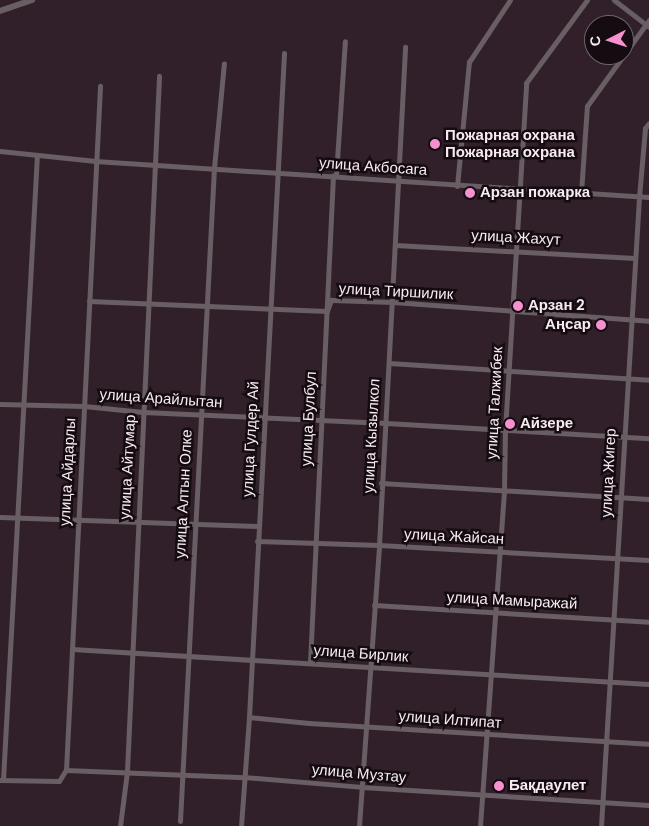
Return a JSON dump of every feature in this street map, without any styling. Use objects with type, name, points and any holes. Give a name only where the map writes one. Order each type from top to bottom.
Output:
[{"type":"street","points":[[0,11],[32,0]]},
{"type":"street","points":[[457,186],[469,62],[510,0]]},
{"type":"street","name":"улица Талжибек","points":[[480,826],[504,491],[505,430],[526,83],[587,0]]},
{"type":"street","points":[[581,193],[587,106],[648,24],[614,0]]},
{"type":"street","name":"улица Булбул","points":[[310,663],[314,543],[334,176],[345,41]]},
{"type":"street","name":"улица Кызылкол","points":[[359,826],[379,545],[405,47]]},
{"type":"street","name":"улица Гулдер Ай","points":[[242,826],[284,52]]},
{"type":"street","name":"улица Алтын Олке","points":[[180,821],[214,168],[224,63]]},
{"type":"street","name":"улица Айтумар","points":[[120,826],[127,771],[147,304],[159,76]]},
{"type":"street","name":"улица Айдарлы","points":[[1,780],[59,781],[66,770],[100,86]]},
{"type":"street","name":"улица Жигер","points":[[601,826],[639,197],[645,128],[649,122]]},
{"type":"street","name":"улица Акбосага","points":[[0,151],[95,161],[154,163],[398,182],[649,197]]},
{"type":"street","points":[[1,780],[18,519],[37,155]]},
{"type":"street","name":"улица Жахут","points":[[395,245],[516,250],[635,258]]},
{"type":"street","name":"улица Тиршилик","points":[[89,301],[327,311],[331,300],[393,302],[649,321]]},
{"type":"street","points":[[389,362],[649,380]]},
{"type":"street","name":"улица Арайлытан","points":[[0,404],[84,406],[143,412],[649,438]]},
{"type":"street","points":[[381,483],[649,499]]},
{"type":"street","points":[[0,517],[258,526]]},
{"type":"street","name":"улица Жайсан","points":[[257,541],[379,545],[649,560]]},
{"type":"street","name":"улица Мамыражай","points":[[374,605],[649,622]]},
{"type":"street","name":"улица Бирлик","points":[[72,649],[649,684]]},
{"type":"street","name":"улица Илтипат","points":[[249,718],[649,744]]},
{"type":"street","name":"улица Музтау","points":[[66,770],[244,777],[483,796],[649,805]]},
{"type":"place","name":"Пожарная охрана Пожарная охрана","points":[[435,144]]},
{"type":"place","name":"Арзан пожарка","points":[[470,193]]},
{"type":"place","name":"Арзан 2","points":[[518,306]]},
{"type":"place","name":"Аңсар","points":[[601,325]]},
{"type":"place","name":"Айзере","points":[[510,424]]},
{"type":"place","name":"Бақдаулет","points":[[499,786]]}]
